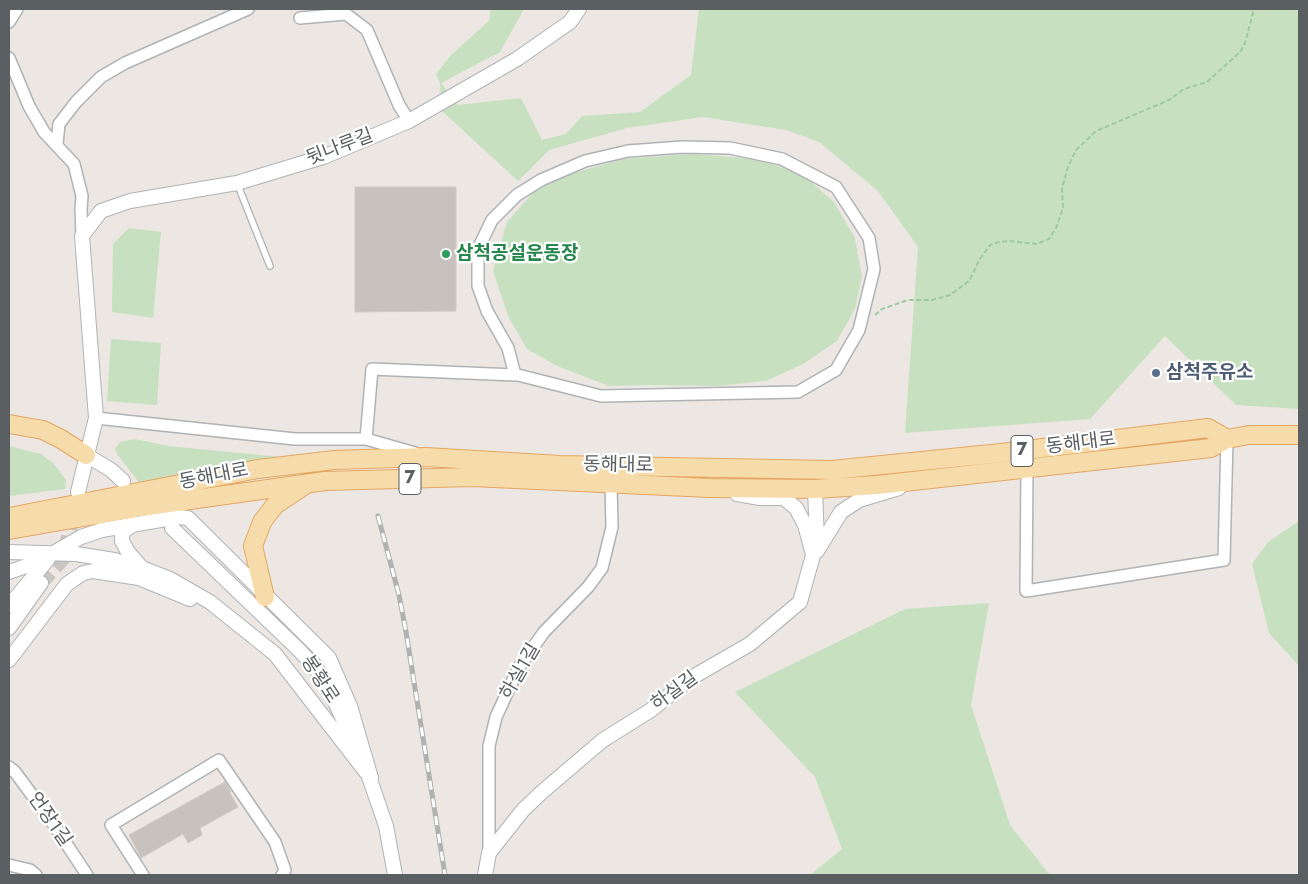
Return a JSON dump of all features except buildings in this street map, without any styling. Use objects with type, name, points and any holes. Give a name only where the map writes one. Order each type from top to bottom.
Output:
[{"type":"main road","points":[[9,424],[43,430],[86,455]]},
{"type":"main road","points":[[9,428],[44,437],[86,455]]},
{"type":"main road","name":"동해대로","points":[[9,520],[258,469],[334,460],[426,457],[560,465],[814,471],[841,470],[1001,453],[1208,428],[1227,439]]},
{"type":"main road","name":"동해대로","points":[[9,520],[147,506],[325,481],[472,478],[710,488],[815,489],[877,485],[1211,448],[1227,439],[1248,435],[1299,434]]},
{"type":"main road","points":[[814,471],[815,489]]},
{"type":"main road","points":[[265,596],[253,546],[262,522],[275,505],[309,483]]},
{"type":"street","points":[[9,22],[17,9]]},
{"type":"street","points":[[57,144],[59,124],[76,102],[101,77],[133,59],[248,9]]},
{"type":"street","name":"뒷나루길","points":[[82,236],[101,211],[130,201],[237,183],[326,156],[409,121],[517,59],[570,22],[579,9]]},
{"type":"street","points":[[300,18],[346,14],[367,30],[399,105],[409,121]]},
{"type":"street","points":[[9,58],[29,106],[44,132],[74,164],[82,196],[82,236],[96,418],[78,492]]},
{"type":"street","points":[[366,439],[372,369],[515,375],[601,396],[798,392],[836,370],[859,330],[874,269],[869,238],[836,187],[782,159],[730,148],[682,147],[628,151],[585,161],[541,180],[517,195],[492,220],[478,249],[478,286],[487,311],[508,348],[515,375]]},
{"type":"street","points":[[96,418],[295,439],[366,439],[426,457]]},
{"type":"street","points":[[1027,468],[1026,591],[1224,560],[1227,439]]},
{"type":"street","points":[[86,455],[111,470],[123,480]]},
{"type":"street","points":[[814,556],[840,512],[859,500],[900,488],[938,484],[965,474]]},
{"type":"street","name":"하실1길","points":[[489,853],[489,746],[496,717],[518,668],[544,632],[588,587],[602,568],[612,527],[611,484]]},
{"type":"street","points":[[710,488],[760,498],[784,498],[796,508],[805,525],[814,556]]},
{"type":"street","name":"하실길","points":[[489,853],[523,810],[603,740],[651,710],[691,678],[750,644],[800,602],[818,541],[815,489]]},
{"type":"street","points":[[9,572],[38,562],[81,538],[102,530],[178,516],[188,518],[328,658],[350,706],[371,778]]},
{"type":"street","points":[[133,525],[122,534],[122,541],[128,552],[142,568]]},
{"type":"street","name":"봉황로","points":[[172,528],[298,649],[314,666],[326,683],[371,778],[386,826],[395,875]]},
{"type":"street","points":[[9,552],[53,552],[114,560],[170,579],[210,602],[275,654],[371,778]]},
{"type":"street","points":[[9,604],[53,552]]},
{"type":"street","points":[[9,660],[67,584],[83,573],[93,571],[139,578],[224,613]]},
{"type":"street","points":[[9,628],[42,583]]},
{"type":"street","points":[[143,875],[111,825],[219,760],[275,842],[285,870],[282,875]]},
{"type":"street","name":"언장1길","points":[[9,767],[15,772],[52,822],[87,875]]},
{"type":"street","points":[[486,875],[489,853]]},
{"type":"street","points":[[9,865],[30,870],[36,875]]},
{"type":"lane","points":[[237,183],[270,266]]},
{"type":"path","points":[[861,325],[882,309],[908,300],[932,300],[950,295],[969,281],[980,259],[990,246],[1009,240],[1037,244],[1049,240],[1056,228],[1063,208],[1062,188],[1068,167],[1076,150],[1096,131],[1169,100],[1184,90],[1207,82],[1240,52],[1245,43],[1254,9]]},
{"type":"green space","points":[[491,9],[524,9],[500,52],[441,83],[458,105],[521,98],[542,140],[566,134],[582,116],[640,112],[691,75],[699,9],[1299,9],[1299,409],[1236,405],[1165,336],[1090,419],[905,433],[918,247],[878,191],[819,142],[786,130],[703,117],[627,128],[549,150],[518,181],[442,111],[440,83],[436,74],[451,55],[489,21]]},
{"type":"green space","points":[[693,154],[757,159],[802,174],[834,202],[855,238],[862,277],[855,309],[837,341],[803,364],[766,381],[717,386],[609,386],[557,366],[527,349],[508,316],[493,271],[507,222],[538,187],[567,175],[623,159]]},
{"type":"green space","points":[[129,228],[161,232],[153,318],[112,312],[113,244]]},
{"type":"green space","points":[[111,339],[161,343],[157,405],[107,401]]},
{"type":"green space","points":[[135,439],[168,446],[291,458],[140,484],[115,449],[120,442]]},
{"type":"green space","points":[[9,446],[41,454],[54,464],[66,480],[65,489],[9,496]]},
{"type":"green space","points":[[1299,521],[1299,666],[1269,633],[1252,564],[1268,542]]},
{"type":"green space","points":[[989,603],[971,705],[1010,825],[1050,875],[810,875],[842,849],[815,777],[735,692],[905,609]]},
{"type":"tunnel","points":[[41,583],[63,559],[74,511]]},
{"type":"railway","points":[[378,516],[399,595],[406,632],[445,875]]},
{"type":"place","name":"삼척공설운동장","points":[[446,254]]},
{"type":"place","name":"삼척주유소","points":[[1156,373]]}]
